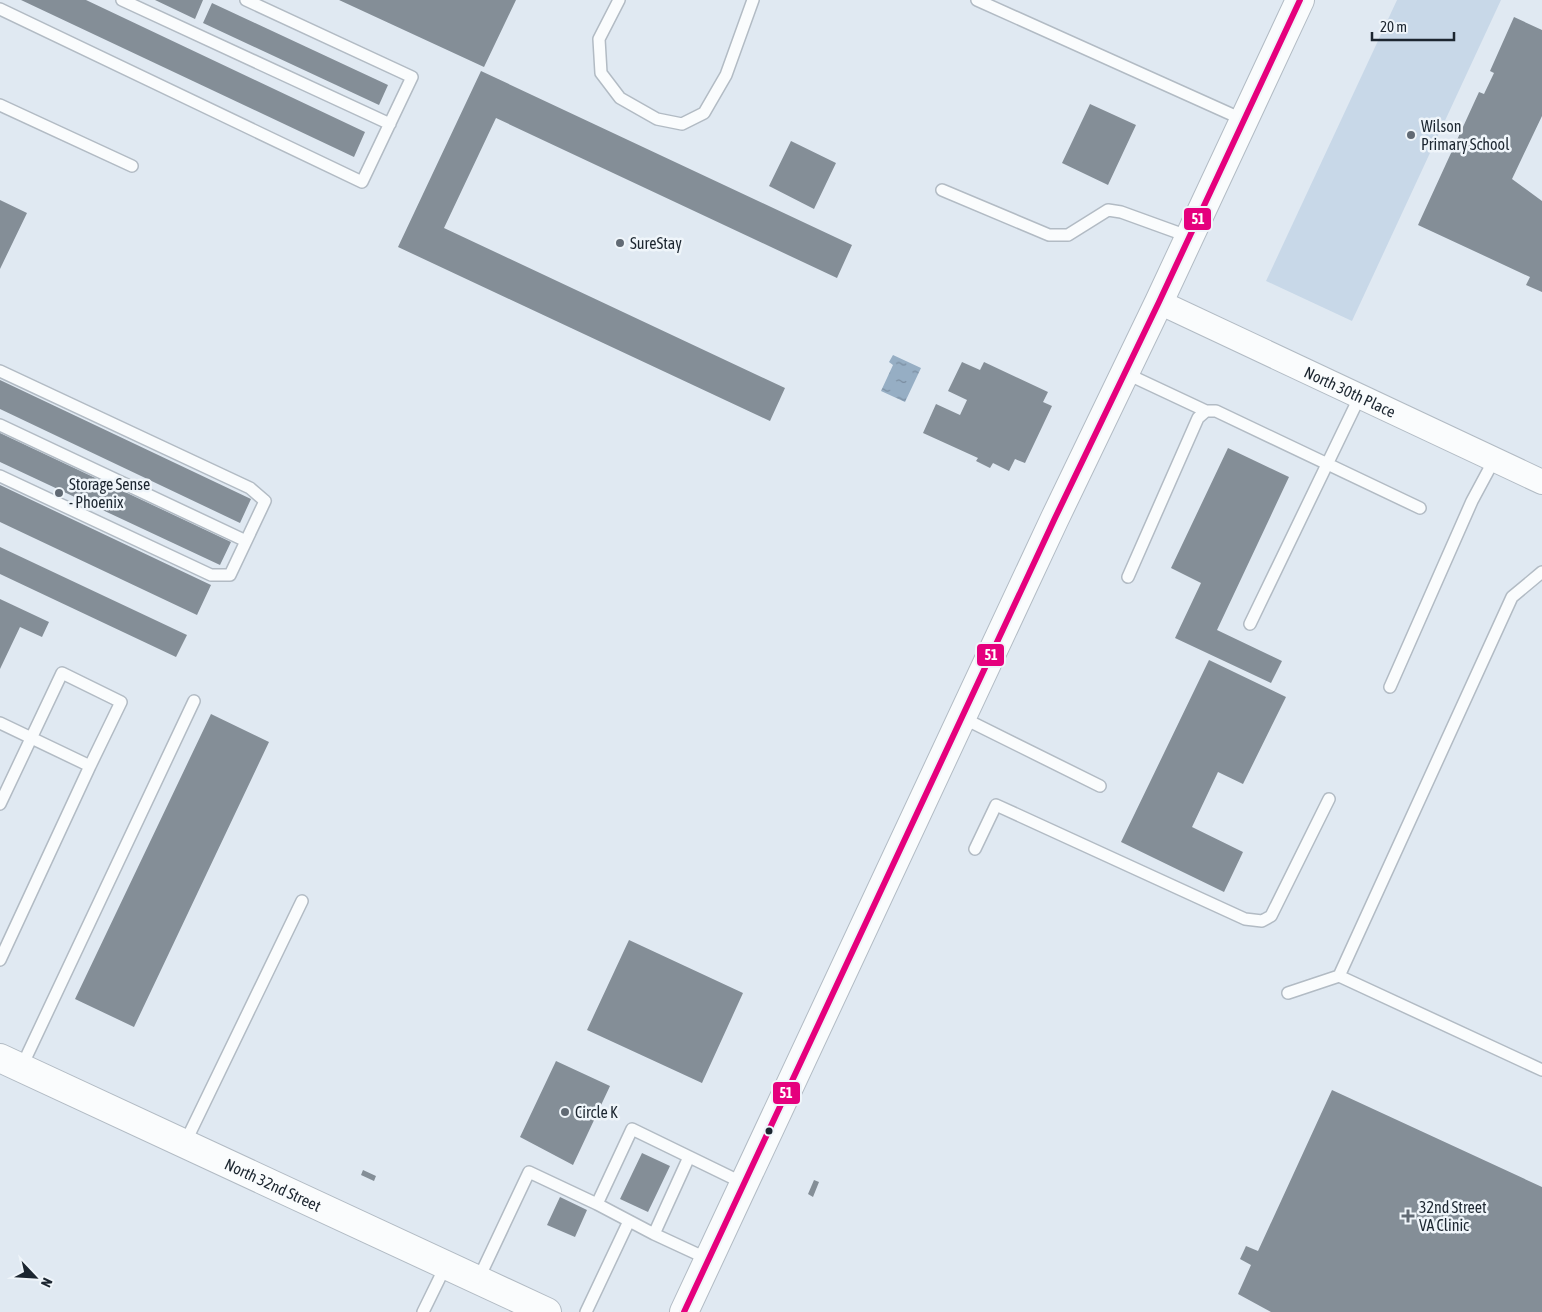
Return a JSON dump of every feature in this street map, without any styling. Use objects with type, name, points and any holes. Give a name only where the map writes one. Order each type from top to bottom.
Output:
[{"type":"main road","points":[[684,1312],[961,717],[1159,302],[1300,0]]},
{"type":"main road","name":"North 32nd Street","points":[[10,1063],[548,1312]]},
{"type":"street","name":"North 30th Place","points":[[1159,302],[1542,482]]},
{"type":"lane","points":[[122,0],[390,124]]},
{"type":"lane","points":[[0,9],[362,182],[412,77],[246,0]]},
{"type":"lane","points":[[619,0],[599,39],[601,73],[620,98],[657,119],[682,124],[704,113],[726,75],[753,0]]},
{"type":"lane","points":[[977,0],[1244,120]]},
{"type":"lane","points":[[0,105],[132,166]]},
{"type":"lane","points":[[942,190],[1049,235],[1068,235],[1108,210],[1120,212],[1190,236]]},
{"type":"lane","points":[[0,370],[250,488],[265,501],[230,575],[211,575],[0,476]]},
{"type":"lane","points":[[1125,373],[1206,410],[1216,412],[1420,508]]},
{"type":"lane","points":[[1250,624],[1360,396]]},
{"type":"lane","points":[[1128,577],[1198,418],[1206,410]]},
{"type":"lane","points":[[0,424],[246,541]]},
{"type":"lane","points":[[1390,687],[1472,501],[1494,460]]},
{"type":"lane","points":[[1339,976],[1512,597],[1542,572]]},
{"type":"lane","points":[[0,804],[62,673],[121,702],[0,960]]},
{"type":"lane","points":[[10,1063],[194,702]]},
{"type":"lane","points":[[961,717],[1100,786]]},
{"type":"lane","points":[[0,723],[90,766]]},
{"type":"lane","points":[[975,848],[996,804],[1245,919],[1262,921],[1271,916],[1328,799]]},
{"type":"lane","points":[[185,1143],[302,901]]},
{"type":"lane","points":[[1288,993],[1339,976],[1542,1070]]},
{"type":"lane","points":[[596,1204],[632,1129],[743,1183]]},
{"type":"lane","points":[[654,1234],[689,1157]]},
{"type":"lane","points":[[478,1280],[529,1172],[708,1260]]},
{"type":"lane","points":[[586,1312],[629,1221]]},
{"type":"lane","points":[[423,1312],[446,1265]]},
{"type":"shaded area","points":[[1397,0],[1501,0],[1352,321],[1266,281]]},
{"type":"water","points":[[893,355],[921,368],[905,402],[881,391],[893,365],[889,362]]},
{"type":"building","points":[[21,0],[86,0],[365,132],[354,157]]},
{"type":"building","points":[[155,0],[203,0],[195,19]]},
{"type":"building","points":[[339,0],[516,0],[484,67]]},
{"type":"building","points":[[212,3],[388,85],[379,105],[203,23]]},
{"type":"building","points":[[1514,17],[1542,30],[1542,116],[1512,179],[1542,201],[1542,292],[1526,285],[1530,277],[1418,225],[1479,92],[1484,94],[1494,73],[1490,71]]},
{"type":"building","points":[[481,71],[852,245],[837,278],[496,118],[444,228],[785,388],[770,421],[398,247]]},
{"type":"building","points":[[1090,104],[1136,125],[1108,185],[1062,163]]},
{"type":"building","points":[[791,141],[836,163],[814,209],[769,186]]},
{"type":"building","points":[[0,200],[27,213],[0,269]]},
{"type":"building","points":[[962,362],[980,370],[984,362],[1048,392],[1043,402],[1052,406],[1025,463],[1015,459],[1009,471],[993,463],[990,468],[976,461],[978,458],[923,433],[936,404],[960,415],[967,400],[948,391]]},
{"type":"building","points":[[0,380],[251,499],[240,523],[0,409]]},
{"type":"building","points":[[0,433],[231,542],[220,565],[0,462]]},
{"type":"building","points":[[1228,448],[1289,477],[1217,630],[1282,661],[1271,683],[1175,638],[1201,583],[1171,568]]},
{"type":"building","points":[[0,485],[211,585],[197,615],[0,522]]},
{"type":"building","points":[[0,547],[187,635],[176,657],[0,574]]},
{"type":"building","points":[[0,599],[49,622],[42,637],[20,627],[0,669]]},
{"type":"building","points":[[1209,660],[1286,697],[1243,784],[1218,772],[1192,827],[1243,852],[1224,892],[1121,842]]},
{"type":"building","points":[[211,714],[269,742],[134,1027],[75,999]]},
{"type":"building","points":[[629,940],[743,993],[702,1083],[587,1030]]},
{"type":"building","name":"Circle K","points":[[556,1061],[610,1086],[573,1165],[520,1137]]},
{"type":"building","name":"32nd Street VA Clinic","points":[[1332,1090],[1542,1187],[1542,1312],[1271,1312],[1238,1294],[1251,1265],[1240,1259],[1246,1246],[1258,1251]]},
{"type":"building","points":[[642,1153],[670,1166],[648,1212],[620,1199]]},
{"type":"building","points":[[363,1170],[376,1176],[374,1181],[361,1175]]},
{"type":"building","points":[[814,1180],[819,1182],[813,1197],[808,1194]]},
{"type":"building","points":[[560,1197],[587,1210],[575,1237],[547,1225]]},
{"type":"transit line","name":"51","points":[[684,1312],[1055,518],[1159,302],[1300,0]]},
{"type":"place","name":"Wilson Primary School","points":[[1411,135]]},
{"type":"place","name":"SureStay","points":[[620,243]]},
{"type":"place","name":"Storage Sense - Phoenix","points":[[59,493]]},
{"type":"place","name":"Circle K","points":[[565,1112]]},
{"type":"place","name":"32nd Street VA Clinic","points":[[1408,1216]]}]
